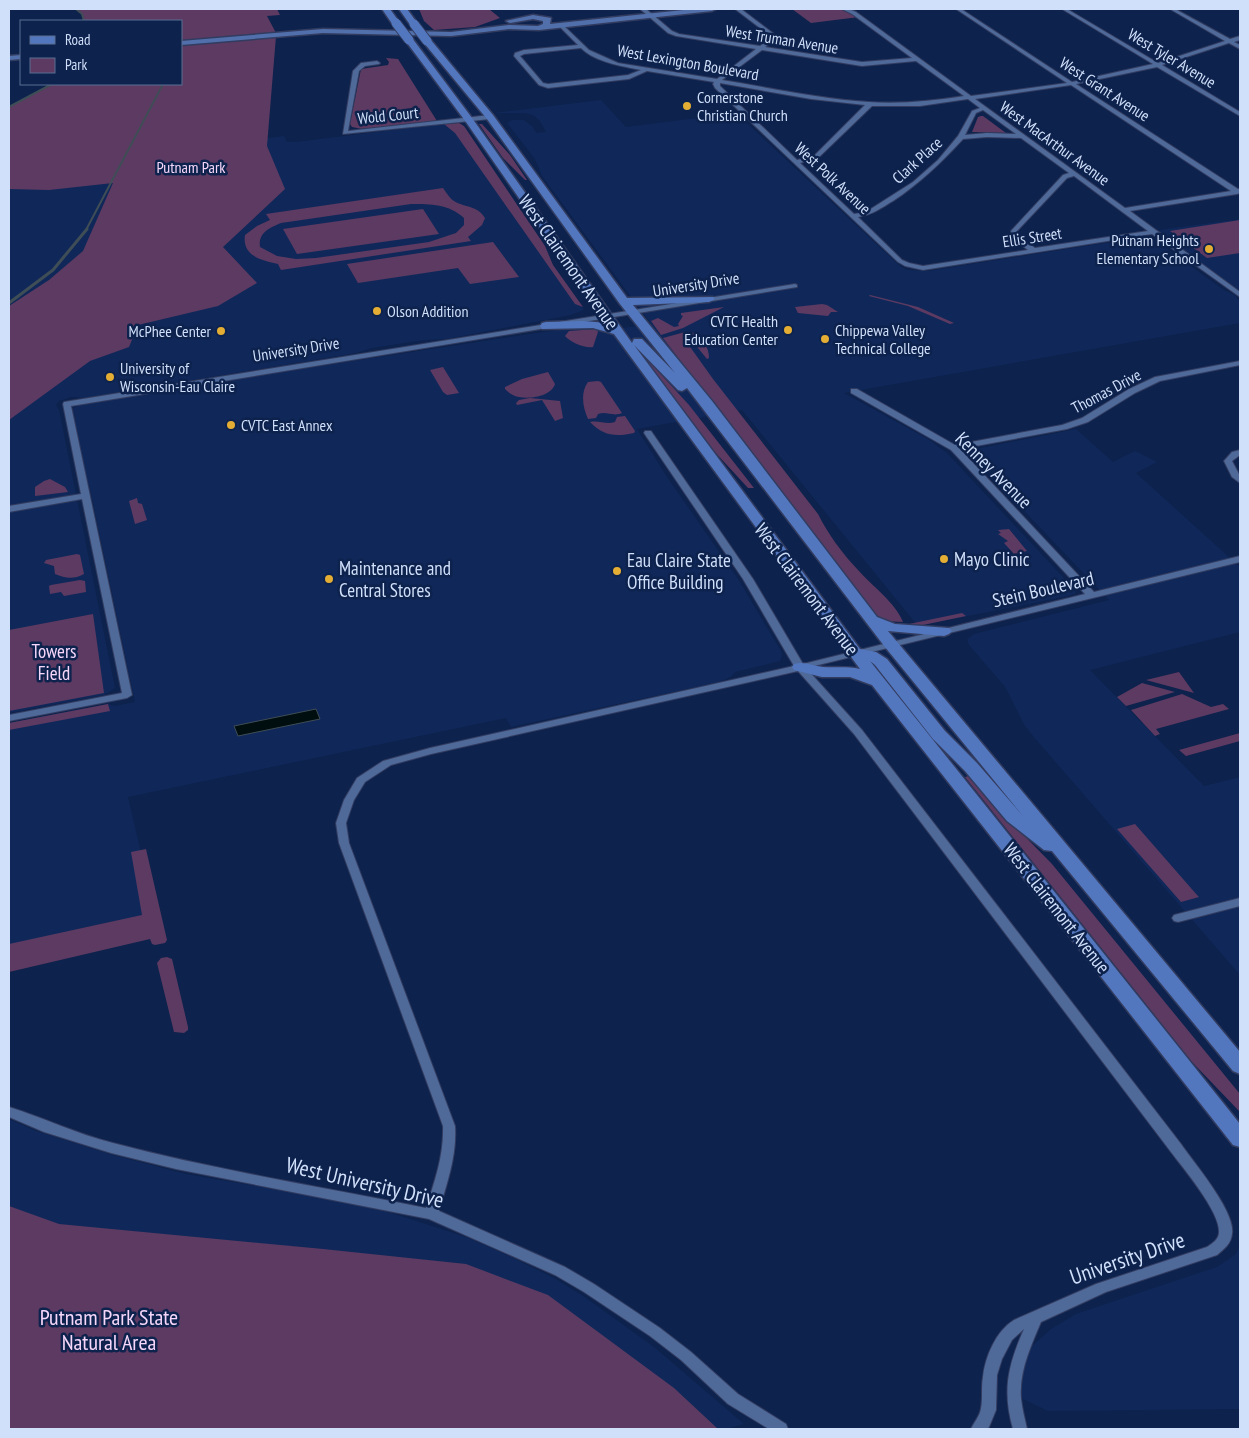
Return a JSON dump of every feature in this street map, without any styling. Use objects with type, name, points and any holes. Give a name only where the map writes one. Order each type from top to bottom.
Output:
[{"type":"main road","name":"West Clairemont Avenue","points":[[386,9],[469,120],[606,316],[854,653],[1240,1139]]},
{"type":"main road","points":[[405,12],[414,9]]},
{"type":"main road","points":[[482,27],[512,17],[525,9]]},
{"type":"main road","points":[[182,43],[323,31],[459,34],[504,28],[524,21],[532,13],[532,9]]},
{"type":"main road","points":[[540,9],[547,20]]},
{"type":"main road","points":[[524,21],[539,28],[712,9]]},
{"type":"main road","name":"West Clairemont Avenue","points":[[405,12],[490,117],[628,306],[706,404],[890,644],[1240,1066]]},
{"type":"main road","points":[[539,28],[546,25],[547,20]]},
{"type":"main road","points":[[435,33],[524,21],[600,21]]},
{"type":"main road","points":[[628,306],[709,300]]},
{"type":"main road","points":[[606,316],[620,319],[641,346],[673,380],[706,404]]},
{"type":"main road","points":[[546,326],[599,325],[619,332]]},
{"type":"main road","points":[[870,618],[893,628],[944,631]]},
{"type":"main road","points":[[854,653],[871,655],[876,658],[940,735],[971,767],[1013,817],[1072,862]]},
{"type":"main road","points":[[800,667],[822,672],[855,673],[876,681]]},
{"type":"main road","points":[[1192,1078],[1240,1120]]},
{"type":"street","name":"West Truman Avenue","points":[[643,9],[673,34],[862,64],[916,59]]},
{"type":"street","points":[[717,82],[774,37],[738,9]]},
{"type":"street","name":"West MacArthur Avenue","points":[[845,9],[852,11],[1240,295]]},
{"type":"street","name":"West Grant Avenue","points":[[958,9],[1238,191]]},
{"type":"street","name":"West Tyler Avenue","points":[[1064,9],[1240,114]]},
{"type":"street","points":[[1172,9],[1240,46]]},
{"type":"street","name":"West Lexington Boulevard","points":[[562,26],[581,46],[607,62],[717,82],[870,104],[920,104],[1072,84],[1158,65],[1240,38]]},
{"type":"street","points":[[581,46],[524,52],[517,54],[517,56],[541,84],[548,86],[629,77],[645,70]]},
{"type":"street","name":"Wold Court","points":[[376,63],[363,64],[356,71],[345,133],[490,117]]},
{"type":"street","name":"West Polk Avenue","points":[[717,82],[716,87],[900,261],[915,267]]},
{"type":"street","points":[[796,162],[816,157],[870,104]]},
{"type":"street","name":"Clark Place","points":[[854,216],[868,214],[915,183],[940,161],[961,137],[974,112],[984,108]]},
{"type":"street","points":[[961,137],[987,135],[1023,136]]},
{"type":"street","points":[[1033,250],[1015,237],[1014,231],[1064,176],[1076,174]]},
{"type":"street","points":[[1125,210],[1238,191]]},
{"type":"street","name":"Ellis Street","points":[[915,267],[931,267],[1153,232]]},
{"type":"street","name":"University Drive","points":[[709,300],[795,286]]},
{"type":"street","name":"University Drive","points":[[9,718],[127,695],[66,404],[606,316],[628,306]]},
{"type":"street","name":"Thomas Drive","points":[[954,448],[1064,427],[1085,420],[1132,391],[1158,379],[1240,363]]},
{"type":"street","name":"Kenney Avenue","points":[[854,391],[954,448],[1092,596]]},
{"type":"street","points":[[648,433],[748,579],[800,667]]},
{"type":"street","points":[[1240,452],[1228,461],[1235,475],[1240,480]]},
{"type":"street","points":[[9,509],[84,496]]},
{"type":"street","name":"Stein Boulevard","points":[[431,1214],[449,1153],[450,1126],[344,843],[341,823],[349,800],[361,780],[387,763],[430,750],[800,667],[1240,559]]},
{"type":"street","name":"University Drive","points":[[800,667],[863,740],[1170,1140],[1218,1207],[1225,1223],[1226,1233],[1223,1242],[1212,1251],[1085,1294],[1014,1328],[999,1349],[990,1377],[988,1415],[978,1429]]},
{"type":"street","points":[[1178,918],[1240,902]]},
{"type":"street","name":"West University Drive","points":[[9,1112],[49,1128],[102,1145],[167,1162],[431,1214],[560,1271],[589,1288],[655,1332],[686,1356],[733,1399],[781,1429]]},
{"type":"street","points":[[1020,1429],[1013,1408],[1012,1389],[1015,1370],[1036,1318]]},
{"type":"shaded area","name":"University of Wisconsin-Eau Claire","points":[[276,36],[267,138],[284,136],[287,142],[296,142],[449,123],[461,124],[545,246],[553,265],[584,310],[571,315],[447,339],[424,340],[372,348],[356,353],[84,398],[71,397],[59,401],[56,405],[59,410],[115,688],[104,695],[9,713],[9,105],[49,85],[182,85],[182,45]]},
{"type":"shaded area","points":[[601,100],[626,127],[736,113],[900,266],[907,270],[928,271],[1149,236],[1224,290],[1235,295],[1240,302],[1240,323],[844,393],[928,439],[947,453],[1075,590],[1075,594],[1068,596],[918,626],[742,410],[637,429],[667,477],[738,579],[781,651],[780,661],[735,672],[731,677],[719,682],[511,727],[506,718],[128,797],[159,930],[9,964],[9,723],[108,704],[115,706],[135,702],[91,494],[69,411],[79,405],[529,334],[572,328],[591,327],[607,330],[651,324],[542,176],[535,159],[507,123],[512,120],[524,120],[533,127],[536,133],[546,132],[540,121],[533,115],[524,113],[494,113]]},
{"type":"shaded area","name":"Putnam Heights Elementary School","points":[[1240,219],[1240,295],[1153,232],[1166,229]]},
{"type":"shaded area","points":[[1076,429],[1113,462],[1135,451],[1157,462],[1136,473],[1240,567],[1240,632],[1090,670],[1204,786],[1240,777],[1240,975],[1033,736],[1025,726],[1006,688],[969,645],[967,639],[974,634],[1109,600],[969,453],[975,449]]},
{"type":"shaded area","points":[[316,709],[320,719],[238,736],[234,726]]},
{"type":"shaded area","name":"Putnam Park State Natural Area","points":[[9,1119],[36,1131],[113,1155],[186,1174],[344,1201],[382,1210],[466,1237],[554,1278],[586,1298],[654,1347],[744,1424],[726,1429],[9,1429]]},
{"type":"shaded area","points":[[1240,1245],[1240,1409],[1048,1411],[1021,1398],[1021,1377],[1025,1362],[1032,1346],[1051,1329],[1076,1314],[1217,1267],[1236,1254]]},
{"type":"green space","points":[[76,9],[277,9],[280,15],[267,16],[276,33],[182,41],[182,20],[84,20],[82,14]]},
{"type":"green space","points":[[419,9],[489,9],[500,18],[475,27],[434,30],[424,21]]},
{"type":"green space","points":[[792,9],[850,9],[859,17],[811,23]]},
{"type":"green space","name":"Putnam Park","points":[[276,36],[267,146],[285,189],[223,247],[257,283],[218,306],[138,325],[129,347],[90,361],[9,420],[9,306],[49,280],[83,251],[113,183],[49,190],[9,189],[9,107],[50,85],[182,85],[182,45]]},
{"type":"green space","points":[[386,58],[398,59],[437,121],[362,129],[352,127],[350,124],[361,69],[388,65],[389,62]]},
{"type":"green space","points":[[981,116],[1006,133],[972,132],[978,117]]},
{"type":"green space","points":[[459,123],[464,126],[545,246],[553,265],[583,307],[575,304],[455,133],[444,124]]},
{"type":"green space","points":[[479,124],[482,124],[510,155],[527,180],[503,158]]},
{"type":"green space","points":[[443,188],[453,200],[475,209],[485,218],[482,225],[468,237],[471,241],[281,270],[278,264],[259,259],[246,248],[245,235],[257,226],[270,220],[266,214]],"holes":[[[411,204],[446,207],[464,218],[464,225],[456,233],[429,242],[316,258],[296,259],[277,256],[260,247],[261,238],[265,232],[281,223]]]},
{"type":"green space","points":[[423,209],[439,234],[297,254],[283,229]]},
{"type":"green space","points":[[1240,220],[1240,253],[1207,258],[1170,231]]},
{"type":"green space","points":[[493,242],[519,277],[470,284],[458,268],[358,283],[347,264]]},
{"type":"green space","points":[[870,295],[918,307],[954,323],[950,324],[908,306]]},
{"type":"green space","points":[[822,304],[838,312],[831,312],[828,316],[798,313],[795,307]]},
{"type":"green space","points":[[724,307],[683,328],[661,335],[651,321],[658,318],[674,327],[679,326],[678,324],[683,316],[681,313]]},
{"type":"green space","points":[[596,329],[598,332],[593,347],[586,347],[570,341],[565,336],[569,331]]},
{"type":"green space","points":[[685,332],[696,333],[707,347],[709,358],[707,359],[689,337],[683,337],[713,379],[818,514],[841,550],[863,576],[889,601],[903,622],[883,621],[871,611],[663,338]]},
{"type":"green space","points":[[645,357],[689,405],[754,488],[748,488],[702,438],[643,359]]},
{"type":"green space","points":[[443,367],[459,393],[447,395],[443,392],[430,370]]},
{"type":"green space","points":[[548,372],[555,384],[544,395],[520,397],[513,395],[505,389],[505,387],[522,379]]},
{"type":"green space","points":[[588,382],[601,382],[622,413],[601,413],[596,418],[588,419],[583,396],[585,386]]},
{"type":"green space","points":[[530,398],[560,401],[563,418],[555,421],[542,400],[517,405],[516,403],[519,400]]},
{"type":"green space","points":[[625,416],[635,431],[634,433],[616,435],[605,433],[590,422],[612,423],[615,422],[617,417]]},
{"type":"green space","points":[[50,479],[65,487],[68,492],[35,496],[35,487]]},
{"type":"green space","points":[[137,498],[138,503],[142,504],[147,520],[135,524],[129,501]]},
{"type":"green space","points":[[1009,529],[1027,551],[1014,554],[1004,543],[1008,541],[998,534],[1001,533],[998,530]]},
{"type":"green space","points":[[80,555],[84,574],[73,578],[55,574],[54,566],[44,563],[46,560]]},
{"type":"green space","points":[[80,580],[85,581],[86,592],[64,596],[61,592],[50,594],[49,586],[51,585]]},
{"type":"green space","points":[[962,613],[966,616],[918,626],[892,624],[909,624]]},
{"type":"green space","name":"Towers Field","points":[[93,614],[104,693],[9,711],[9,630]]},
{"type":"green space","points":[[1179,672],[1194,693],[1146,680]]},
{"type":"green space","points":[[1142,683],[1175,692],[1126,706],[1117,697]]},
{"type":"green space","points":[[1182,694],[1211,707],[1223,704],[1229,709],[1156,729],[1160,734],[1155,736],[1131,710]]},
{"type":"green space","points":[[108,704],[110,711],[9,730],[9,723]]},
{"type":"green space","points":[[1240,733],[1240,741],[1186,756],[1179,750]]},
{"type":"green space","points":[[972,775],[1006,817],[1052,864],[1240,1094],[1240,1112],[1192,1062],[965,777]]},
{"type":"green space","points":[[1135,824],[1199,897],[1181,902],[1117,829]]},
{"type":"green space","points":[[146,849],[167,940],[165,943],[155,945],[152,944],[150,939],[9,972],[9,944],[142,915],[131,852]]},
{"type":"green space","points":[[167,957],[172,959],[188,1027],[188,1030],[184,1033],[174,1032],[157,963],[161,958]]},
{"type":"green space","name":"Putnam Park State Natural Area","points":[[9,1206],[59,1224],[466,1264],[548,1295],[674,1388],[718,1429],[9,1429]]},
{"type":"waterway","points":[[76,9],[82,14],[84,20]]},
{"type":"waterway","points":[[9,107],[50,85]]},
{"type":"waterway","points":[[86,230],[162,85]]},
{"type":"waterway","points":[[9,303],[53,270],[87,229]]},
{"type":"place","name":"Cornerstone Christian Church","points":[[687,106]]},
{"type":"place","name":"Putnam Heights Elementary School","points":[[1209,249]]},
{"type":"place","name":"Olson Addition","points":[[377,311]]},
{"type":"place","name":"CVTC Health Education Center","points":[[788,330]]},
{"type":"place","name":"McPhee Center","points":[[221,331]]},
{"type":"place","name":"Chippewa Valley Technical College","points":[[825,339]]},
{"type":"place","name":"University of Wisconsin-Eau Claire","points":[[110,377]]},
{"type":"place","name":"CVTC East Annex","points":[[231,425]]},
{"type":"place","name":"Mayo Clinic","points":[[944,559]]},
{"type":"place","name":"Eau Claire State Office Building","points":[[617,571]]},
{"type":"place","name":"Maintenance and Central Stores","points":[[329,579]]}]
